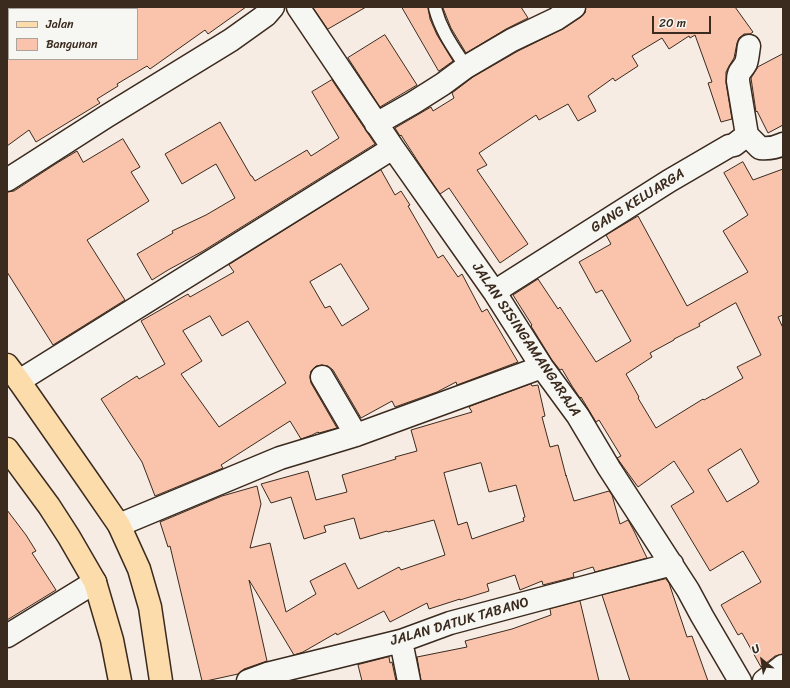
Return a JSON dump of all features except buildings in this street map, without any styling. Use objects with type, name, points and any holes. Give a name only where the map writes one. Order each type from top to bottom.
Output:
[{"type":"main road","points":[[13,373],[119,526],[139,569],[150,607],[161,681]]},
{"type":"main road","points":[[7,449],[49,506],[95,582],[112,640],[120,681]]},
{"type":"street","points":[[7,180],[107,116],[231,40],[266,15],[273,7]]},
{"type":"street","name":"JALAN SISINGAMANGARAJA","points":[[298,7],[376,124],[495,293],[542,367],[578,416],[609,468],[688,590],[739,681]]},
{"type":"street","points":[[376,124],[413,103],[466,67],[512,40],[556,19],[574,7]]},
{"type":"street","points":[[749,46],[747,60],[738,75],[747,135],[760,148],[776,148],[783,144]]},
{"type":"street","name":"GANG KELUARGA","points":[[495,293],[505,285],[669,181],[747,135]]},
{"type":"street","points":[[13,373],[393,148]]},
{"type":"street","points":[[119,526],[280,458],[356,435],[542,367]]},
{"type":"street","points":[[322,377],[356,435]]},
{"type":"street","name":"JALAN DATUK TABANO","points":[[248,681],[267,674],[401,641],[450,623],[672,564]]},
{"type":"street","points":[[7,636],[95,582]]},
{"type":"street","points":[[401,641],[409,681]]},
{"type":"street","points":[[764,681],[783,666]]},
{"type":"lane","points":[[434,8],[447,39],[466,67]]}]
